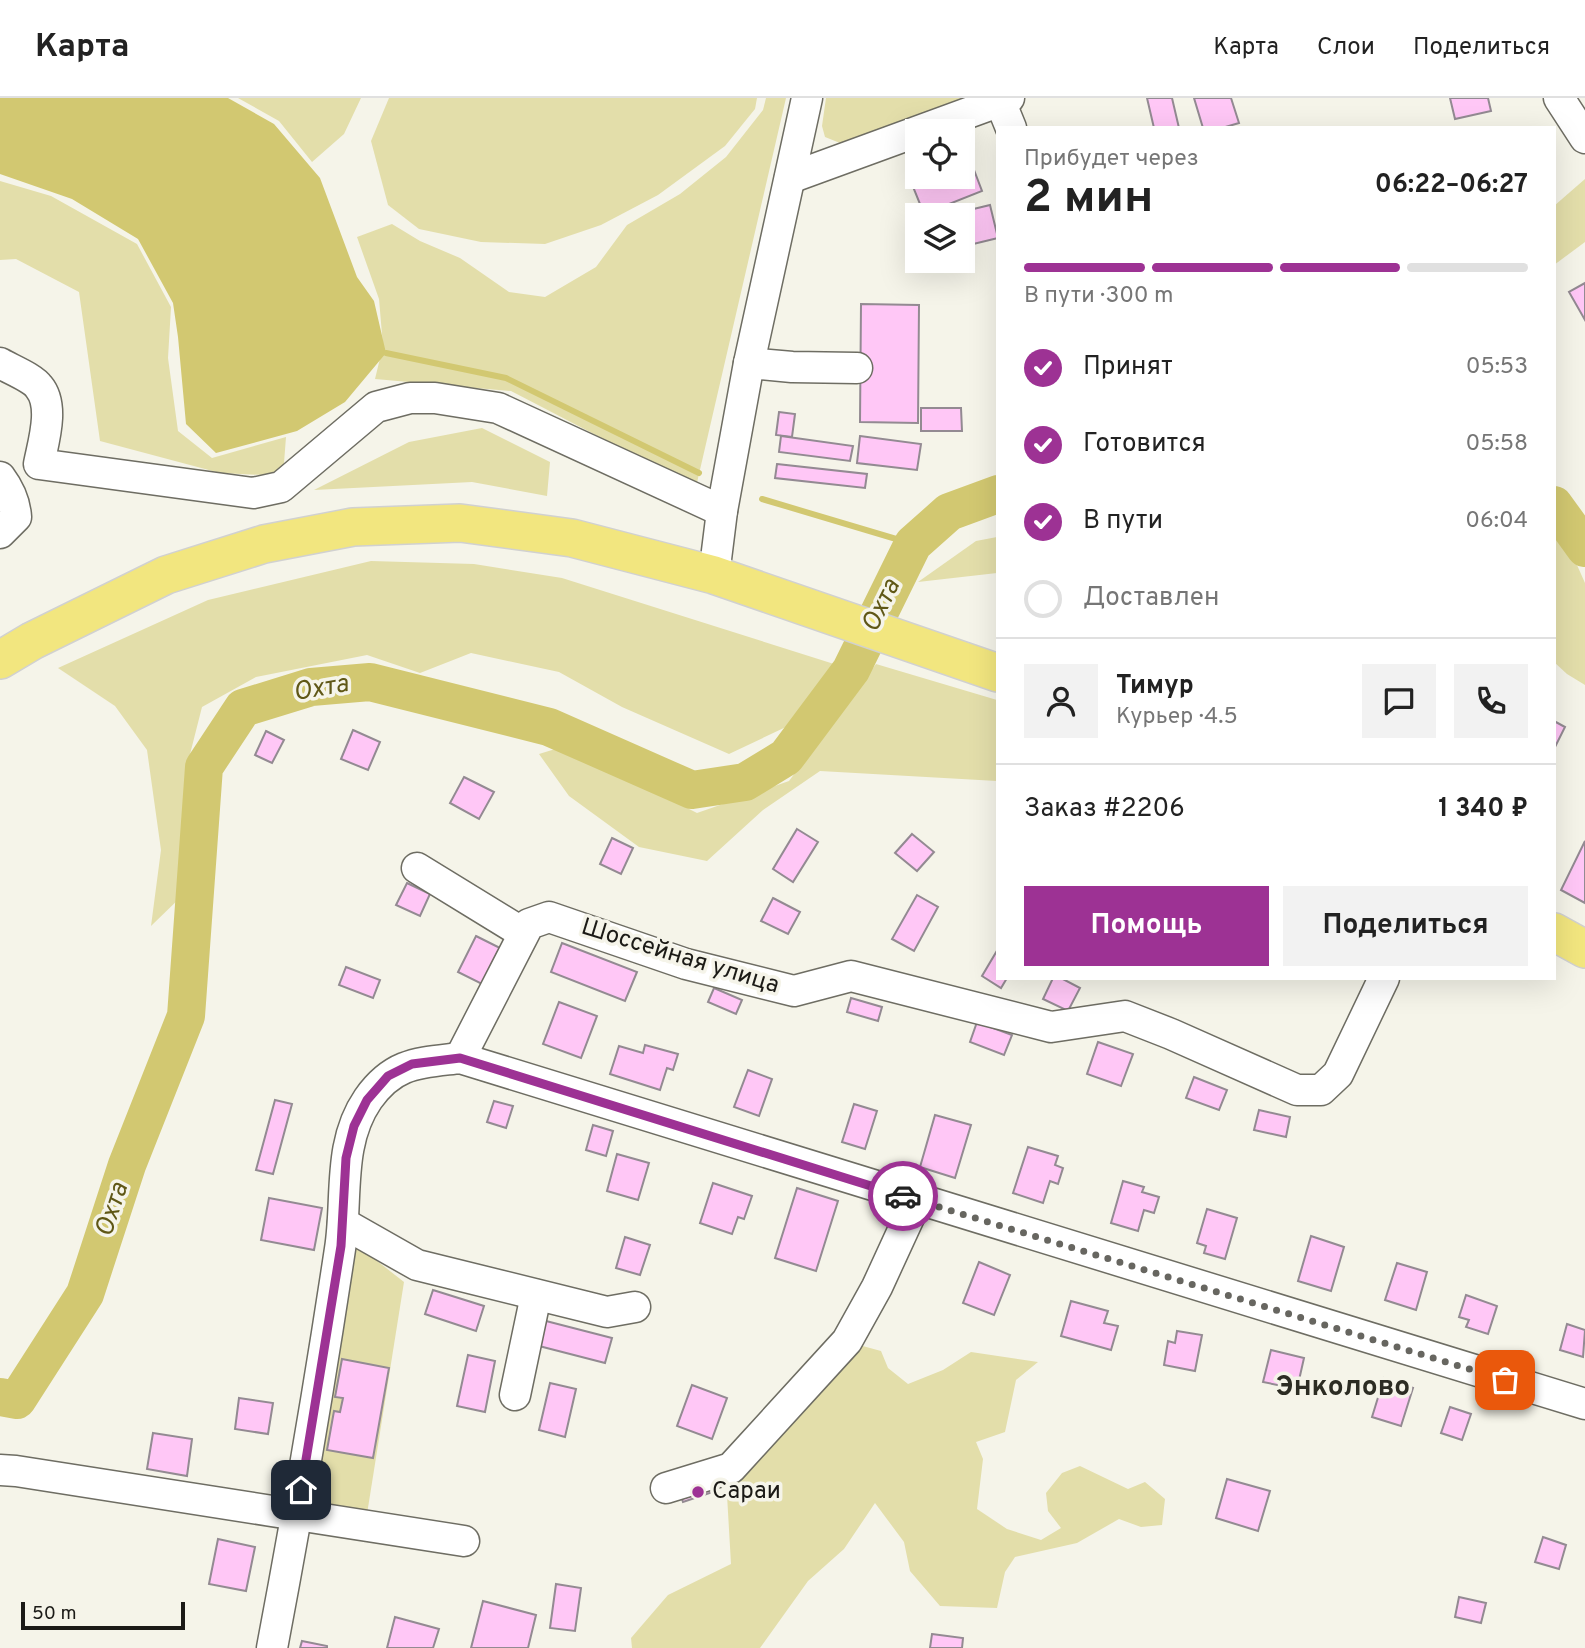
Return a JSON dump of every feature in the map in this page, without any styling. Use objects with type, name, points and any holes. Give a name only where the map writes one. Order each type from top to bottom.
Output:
[{"type":"main road","points":[[0,660],[32,641],[166,575],[264,544],[353,527],[460,523],[572,538],[714,575],[996,672]]},
{"type":"main road","points":[[1556,933],[1585,949]]},
{"type":"street","points":[[714,575],[722,511],[749,363],[807,98]]},
{"type":"street","points":[[790,178],[1007,109]]},
{"type":"street","points":[[0,363],[39,386],[47,405],[39,464],[15,507]]},
{"type":"street","points":[[749,363],[857,368]]},
{"type":"street","points":[[39,464],[253,493],[281,486],[376,407],[410,398],[435,398],[498,408],[722,511]]},
{"type":"street","points":[[0,477],[8,488],[16,517],[0,533]]},
{"type":"street","points":[[416,868],[523,933],[460,1058]]},
{"type":"street","name":"Шоссейная улица","points":[[523,933],[529,924],[549,917],[686,964],[793,991],[851,976],[1051,1027],[1125,1016],[1297,1090],[1321,1090],[1338,1074],[1383,980]]},
{"type":"street","points":[[272,1648],[297,1517],[342,1234],[346,1158],[354,1126],[367,1100],[388,1076],[412,1064],[460,1058],[1585,1404]]},
{"type":"street","points":[[666,1488],[731,1468],[847,1341],[877,1287],[917,1200]]},
{"type":"street","points":[[342,1234],[417,1265],[536,1295],[607,1312],[635,1307]]},
{"type":"street","points":[[515,1395],[536,1295]]},
{"type":"street","points":[[0,1470],[464,1541]]},
{"type":"shaded area","points":[[0,98],[228,98],[274,124],[320,178],[357,277],[374,301],[386,353],[345,402],[297,431],[216,453],[186,424],[173,303],[138,239],[72,199],[0,174]]},
{"type":"shaded area","points":[[238,98],[361,98],[344,134],[312,162],[279,121]]},
{"type":"shaded area","points":[[389,98],[757,98],[755,109],[725,146],[658,195],[601,225],[545,244],[481,242],[419,229],[388,205],[371,141]]},
{"type":"shaded area","points":[[766,98],[786,98],[696,487],[511,391],[375,379],[383,346],[379,299],[357,237],[392,224],[420,241],[460,258],[509,292],[545,297],[596,267],[627,225],[680,194],[726,157],[763,110]]},
{"type":"shaded area","points":[[826,98],[969,98],[840,143],[825,137],[822,126]]},
{"type":"shaded area","points":[[1585,179],[1585,242],[1556,264],[1556,204]]},
{"type":"shaded area","points":[[0,181],[51,196],[137,244],[171,307],[168,358],[178,431],[212,458],[286,437],[283,476],[220,473],[100,441],[79,292],[16,259],[0,260]]},
{"type":"shaded area","points":[[482,428],[550,462],[547,496],[472,482],[314,490],[409,442]]},
{"type":"shaded area","points":[[1556,531],[1569,547],[1585,583],[1585,685],[1556,664]]},
{"type":"shaded area","points":[[996,537],[996,573],[918,582],[976,541]]},
{"type":"shaded area","points":[[371,561],[474,564],[562,578],[834,664],[788,726],[729,754],[622,707],[559,672],[471,653],[420,673],[367,655],[256,677],[202,707],[186,770],[194,809],[184,862],[184,894],[151,926],[161,850],[147,750],[115,706],[58,668],[208,600]]},
{"type":"shaded area","points":[[876,664],[996,700],[996,781],[820,771],[763,810],[707,861],[639,847],[569,796],[539,754],[565,746],[697,813],[789,781]]},
{"type":"shaded area","points":[[354,1243],[404,1282],[367,1514],[308,1505]]},
{"type":"shaded area","points":[[859,1345],[881,1351],[888,1368],[908,1384],[943,1370],[971,1352],[1038,1362],[1016,1380],[1005,1432],[976,1442],[983,1459],[977,1509],[1007,1529],[1041,1540],[1061,1528],[1048,1511],[1046,1493],[1062,1473],[1080,1466],[1128,1489],[1145,1482],[1165,1499],[1162,1525],[1141,1527],[1119,1519],[1077,1543],[1015,1557],[1005,1572],[997,1608],[940,1606],[910,1571],[904,1542],[875,1503],[844,1549],[808,1581],[760,1648],[632,1648],[631,1638],[668,1595],[731,1564],[727,1495],[740,1469]]},
{"type":"building","points":[[1147,98],[1172,98],[1179,126],[1154,126]]},
{"type":"building","points":[[1194,98],[1231,98],[1239,123],[1229,126],[1202,126]]},
{"type":"building","points":[[1450,98],[1488,98],[1491,111],[1455,119]]},
{"type":"building","points":[[975,173],[982,191],[952,203],[920,203],[914,189],[975,189]]},
{"type":"building","points":[[990,205],[996,238],[975,244],[975,209]]},
{"type":"building","points":[[1585,283],[1585,320],[1569,292]]},
{"type":"building","points":[[861,304],[919,305],[918,423],[860,422]]},
{"type":"building","points":[[921,408],[961,408],[962,431],[921,431]]},
{"type":"building","points":[[779,412],[795,414],[792,437],[776,435]]},
{"type":"building","points":[[781,436],[853,446],[850,461],[779,452]]},
{"type":"building","points":[[860,436],[921,444],[917,470],[857,463]]},
{"type":"building","points":[[777,464],[867,474],[865,488],[775,478]]},
{"type":"building","points":[[1556,722],[1565,727],[1556,745]]},
{"type":"building","points":[[353,730],[380,742],[368,770],[341,759]]},
{"type":"building","points":[[266,731],[284,740],[272,763],[255,755]]},
{"type":"building","points":[[464,777],[494,792],[479,819],[450,803]]},
{"type":"building","points":[[797,829],[818,842],[793,882],[773,869]]},
{"type":"building","points":[[912,834],[934,852],[917,871],[895,853]]},
{"type":"building","points":[[612,838],[633,848],[621,874],[600,864]]},
{"type":"building","points":[[1585,841],[1585,903],[1561,890]]},
{"type":"building","points":[[407,883],[430,894],[420,916],[396,905]]},
{"type":"building","points":[[917,895],[938,907],[914,951],[892,939]]},
{"type":"building","points":[[773,898],[800,912],[788,934],[761,921]]},
{"type":"building","points":[[476,936],[500,948],[482,984],[458,972]]},
{"type":"building","points":[[562,943],[637,972],[625,1001],[551,972]]},
{"type":"building","points":[[996,952],[996,980],[1006,980],[1001,988],[982,976]]},
{"type":"building","points":[[346,967],[380,980],[373,998],[339,985]]},
{"type":"building","points":[[1052,980],[1065,980],[1080,988],[1068,1011],[1043,999]]},
{"type":"building","points":[[714,988],[742,1000],[736,1014],[708,1002]]},
{"type":"building","points":[[851,998],[882,1007],[878,1021],[847,1012]]},
{"type":"building","points":[[559,1002],[597,1016],[581,1058],[543,1044]]},
{"type":"building","points":[[977,1022],[1012,1035],[1004,1055],[970,1042]]},
{"type":"building","points":[[1098,1042],[1133,1054],[1121,1086],[1087,1074]]},
{"type":"building","points":[[645,1045],[678,1054],[673,1070],[667,1068],[660,1090],[610,1074],[619,1046],[643,1053]]},
{"type":"building","points":[[748,1070],[772,1079],[759,1116],[734,1107]]},
{"type":"building","points":[[1194,1077],[1227,1090],[1219,1110],[1186,1098]]},
{"type":"building","points":[[275,1100],[292,1104],[273,1174],[256,1170]]},
{"type":"building","points":[[494,1101],[513,1106],[506,1128],[487,1122]]},
{"type":"building","points":[[854,1104],[877,1111],[865,1149],[842,1142]]},
{"type":"building","points":[[1259,1110],[1290,1117],[1286,1137],[1254,1130]]},
{"type":"building","points":[[935,1115],[971,1125],[955,1178],[920,1167]]},
{"type":"building","points":[[593,1125],[613,1131],[606,1156],[586,1150]]},
{"type":"building","points":[[1028,1147],[1058,1156],[1055,1165],[1063,1168],[1058,1184],[1050,1181],[1043,1203],[1013,1193]]},
{"type":"building","points":[[617,1154],[649,1163],[638,1200],[607,1191]]},
{"type":"building","points":[[1123,1181],[1144,1187],[1142,1192],[1159,1197],[1154,1213],[1144,1210],[1138,1231],[1111,1223]]},
{"type":"building","points":[[713,1183],[752,1196],[744,1219],[738,1217],[732,1234],[700,1223]]},
{"type":"building","points":[[797,1188],[838,1201],[816,1271],[775,1258]]},
{"type":"building","points":[[269,1198],[322,1208],[314,1250],[261,1240]]},
{"type":"building","points":[[1207,1209],[1237,1218],[1225,1259],[1204,1253],[1206,1246],[1197,1243]]},
{"type":"building","points":[[1311,1236],[1344,1247],[1331,1291],[1298,1281]]},
{"type":"building","points":[[625,1237],[650,1245],[640,1275],[616,1268]]},
{"type":"building","points":[[979,1262],[1010,1275],[994,1315],[963,1303]]},
{"type":"building","points":[[1397,1263],[1427,1272],[1416,1310],[1385,1300]]},
{"type":"building","points":[[433,1290],[484,1306],[476,1331],[425,1314]]},
{"type":"building","points":[[1466,1295],[1497,1306],[1488,1334],[1466,1327],[1469,1320],[1459,1317]]},
{"type":"building","points":[[1071,1301],[1108,1311],[1104,1323],[1118,1326],[1111,1350],[1061,1336]]},
{"type":"building","points":[[546,1321],[612,1338],[605,1363],[539,1346]]},
{"type":"building","points":[[1567,1324],[1585,1330],[1583,1357],[1560,1350]]},
{"type":"building","points":[[1177,1331],[1202,1335],[1195,1371],[1164,1365],[1168,1341],[1175,1343]]},
{"type":"building","points":[[1271,1350],[1304,1358],[1297,1389],[1263,1382]]},
{"type":"building","points":[[468,1355],[495,1361],[485,1412],[457,1406]]},
{"type":"building","points":[[342,1359],[389,1368],[373,1458],[327,1450],[334,1411],[340,1412],[343,1398],[335,1397]]},
{"type":"building","points":[[1384,1378],[1413,1388],[1401,1426],[1372,1417]]},
{"type":"building","points":[[550,1383],[576,1389],[565,1437],[539,1430]]},
{"type":"building","points":[[692,1385],[727,1398],[712,1439],[677,1426]]},
{"type":"building","points":[[239,1398],[273,1403],[268,1434],[235,1429]]},
{"type":"building","points":[[1450,1407],[1471,1414],[1462,1440],[1441,1433]]},
{"type":"building","points":[[153,1433],[192,1439],[187,1476],[147,1469]]},
{"type":"building","points":[[1227,1479],[1270,1491],[1258,1531],[1216,1518]]},
{"type":"building","name":"Сараи","points":[[713,1483],[716,1491],[683,1502],[680,1493]]},
{"type":"building","points":[[1543,1537],[1566,1545],[1559,1569],[1535,1562]]},
{"type":"building","points":[[218,1539],[255,1547],[246,1591],[209,1584]]},
{"type":"building","points":[[556,1584],[581,1588],[575,1631],[550,1628]]},
{"type":"building","points":[[1459,1597],[1486,1603],[1481,1623],[1455,1617]]},
{"type":"building","points":[[483,1601],[536,1615],[528,1648],[471,1648]]},
{"type":"building","points":[[395,1617],[439,1629],[433,1648],[387,1648]]},
{"type":"building","points":[[932,1634],[963,1638],[962,1648],[930,1648]]},
{"type":"building","points":[[302,1641],[327,1646],[327,1648],[300,1648]]},
{"type":"waterway","points":[[386,353],[506,378],[699,473]]},
{"type":"waterway","name":"Охта","points":[[0,1397],[17,1400],[85,1294],[127,1165],[186,1016],[204,767],[243,708],[311,687],[370,682],[549,727],[692,790],[745,782],[786,757],[851,670],[913,544],[949,512],[996,495]]},
{"type":"waterway","points":[[762,499],[913,544]]},
{"type":"waterway","name":"Охта","points":[[1556,508],[1585,548]]},
{"type":"way so far","points":[[903,1196],[1505,1380]]},
{"type":"place","name":"Сараи","points":[[698,1492]]},
{"type":"district","name":"Энколово","points":[[1343,1388]]},
{"type":"route","points":[[301,1490],[341,1246],[346,1158],[354,1126],[367,1100],[388,1076],[412,1064],[460,1058],[903,1196]]}]
